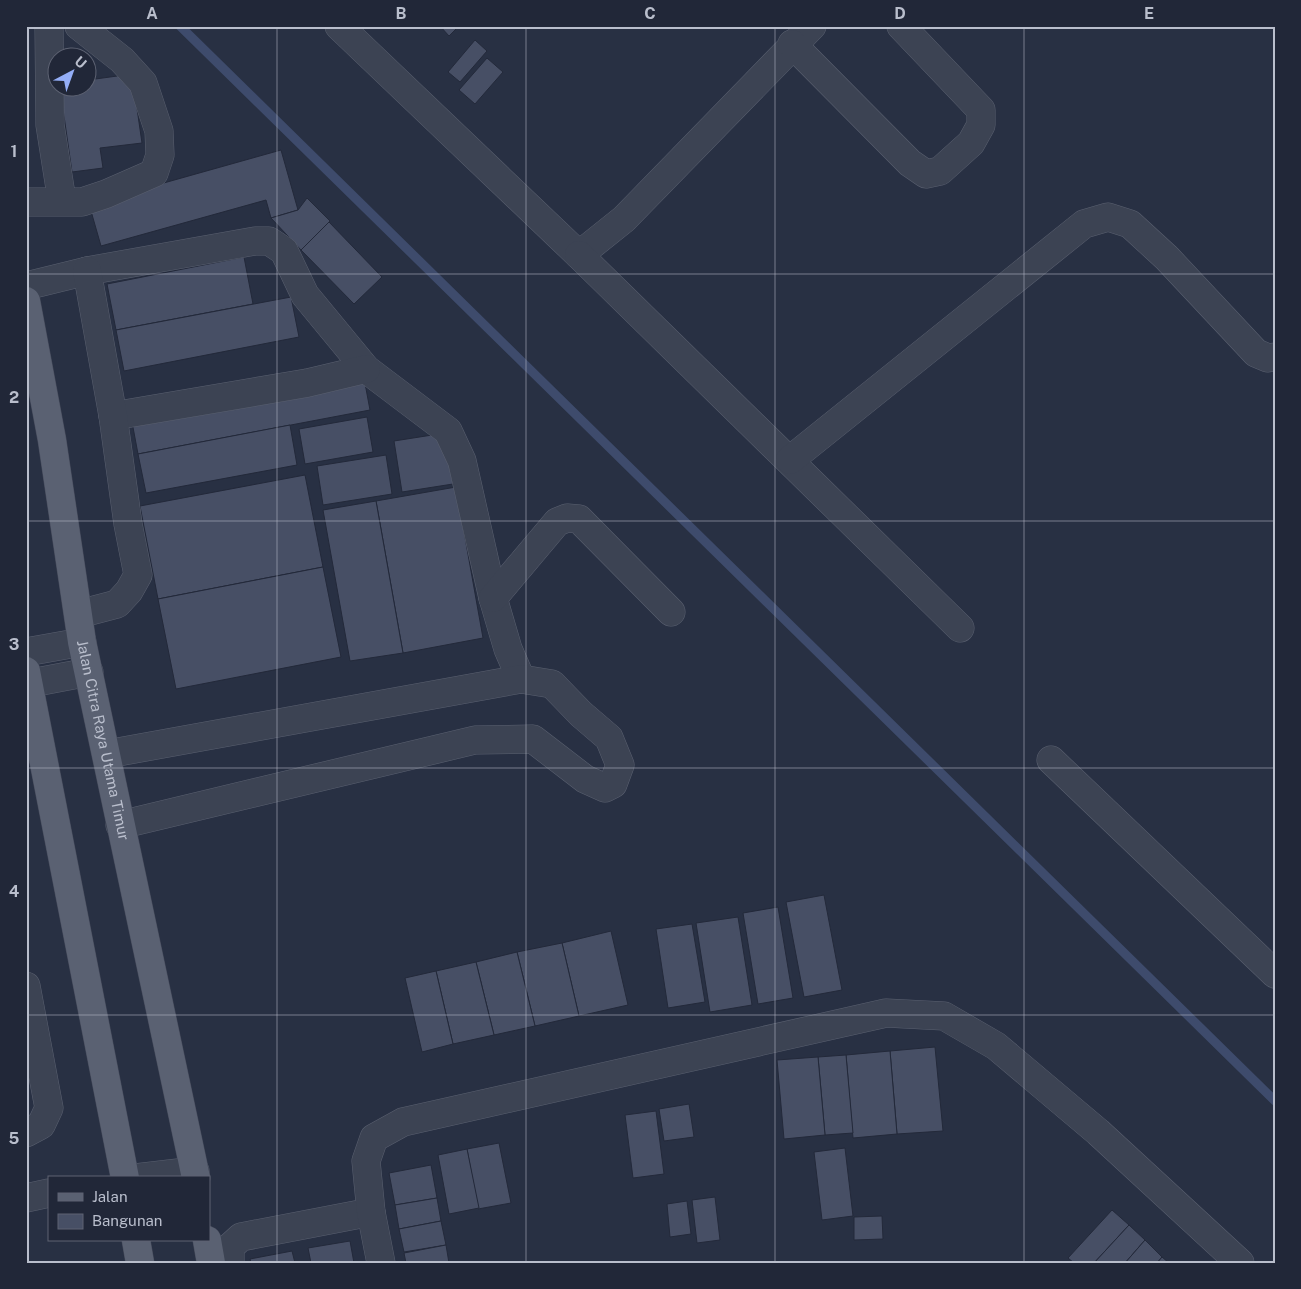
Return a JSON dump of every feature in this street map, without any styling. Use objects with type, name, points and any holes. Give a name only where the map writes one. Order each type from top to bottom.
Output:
[{"type":"main road","name":"Jalan Citra Raya Utama Timur","points":[[26,301],[52,440],[82,642],[195,1174]]},
{"type":"main road","points":[[27,679],[125,1176]]},
{"type":"main road","points":[[136,1242],[140,1263]]},
{"type":"street","points":[[49,26],[50,125],[62,201]]},
{"type":"street","points":[[26,202],[82,202],[128,185],[154,172],[160,155],[158,132],[144,83],[122,60],[79,26]]},
{"type":"street","points":[[340,26],[579,255],[960,628]]},
{"type":"street","points":[[579,255],[624,219],[802,35],[910,163],[926,174],[940,171],[971,143],[982,125],[981,110],[901,26]]},
{"type":"street","points":[[790,460],[1084,224],[1108,217],[1130,224],[1149,241],[1256,353],[1268,358],[1275,357]]},
{"type":"street","points":[[26,286],[88,272],[255,241],[269,241],[284,251],[305,295],[366,369],[448,432],[462,461],[493,598],[508,649],[521,679]]},
{"type":"street","points":[[79,614],[117,604],[129,592],[138,575],[128,524],[113,416],[88,272]]},
{"type":"street","points":[[113,416],[307,383],[366,369]]},
{"type":"street","points":[[493,598],[557,522],[566,518],[579,519],[671,612]]},
{"type":"street","points":[[26,652],[82,642]]},
{"type":"street","points":[[27,679],[88,672]]},
{"type":"street","points":[[107,754],[521,679],[552,684],[581,714],[609,738],[620,765],[613,784],[605,788],[585,779],[533,738],[475,740],[120,825]]},
{"type":"street","points":[[1051,760],[1275,974]]},
{"type":"street","points":[[26,986],[49,1108],[41,1125],[26,1133]]},
{"type":"street","points":[[381,1263],[371,1212],[366,1161],[374,1138],[403,1122],[886,1013],[944,1016],[996,1046],[1098,1132],[1240,1263]]},
{"type":"street","points":[[165,1176],[195,1174]]},
{"type":"street","points":[[26,1198],[48,1193]]},
{"type":"street","points":[[220,1253],[241,1237],[371,1212]]},
{"type":"building","points":[[440,26],[459,26],[449,36]]},
{"type":"building","points":[[475,40],[487,51],[460,82],[448,72]]},
{"type":"building","points":[[487,58],[503,72],[475,104],[459,90]]},
{"type":"building","points":[[132,74],[142,143],[100,148],[103,168],[72,172],[61,98],[98,98],[98,79]]},
{"type":"building","points":[[281,150],[298,210],[271,218],[266,200],[101,246],[89,204]]},
{"type":"building","points":[[307,198],[330,221],[301,250],[271,218],[298,210]]},
{"type":"building","points":[[329,222],[382,277],[354,304],[301,250]]},
{"type":"building","points":[[244,257],[253,304],[116,330],[107,284]]},
{"type":"building","points":[[291,297],[299,337],[124,371],[116,330]]},
{"type":"building","points":[[364,378],[370,410],[138,454],[132,422]]},
{"type":"building","points":[[367,417],[373,452],[305,464],[299,429]]},
{"type":"building","points":[[290,425],[297,465],[146,493],[138,454]]},
{"type":"building","points":[[445,433],[453,484],[402,492],[394,441]]},
{"type":"building","points":[[386,455],[392,494],[323,505],[317,466]]},
{"type":"building","points":[[305,475],[323,567],[158,599],[140,506]]},
{"type":"building","points":[[456,487],[483,638],[403,653],[376,501]]},
{"type":"building","points":[[376,501],[403,653],[350,661],[323,510]]},
{"type":"building","points":[[323,567],[341,657],[176,689],[158,599]]},
{"type":"building","points":[[824,895],[842,990],[804,997],[786,902]]},
{"type":"building","points":[[778,907],[793,998],[758,1004],[743,913]]},
{"type":"building","points":[[738,917],[752,1005],[710,1012],[696,923]]},
{"type":"building","points":[[692,924],[705,1002],[668,1008],[656,929]]},
{"type":"building","points":[[611,931],[628,1005],[579,1016],[562,943]]},
{"type":"building","points":[[562,943],[579,1016],[535,1026],[517,952]]},
{"type":"building","points":[[517,952],[535,1026],[494,1035],[476,962]]},
{"type":"building","points":[[476,962],[494,1035],[453,1044],[436,971]]},
{"type":"building","points":[[436,971],[453,1044],[422,1052],[405,978]]},
{"type":"building","points":[[935,1047],[943,1131],[897,1134],[890,1051]]},
{"type":"building","points":[[890,1051],[897,1134],[853,1138],[846,1055]]},
{"type":"building","points":[[846,1055],[853,1133],[825,1135],[818,1057]]},
{"type":"building","points":[[818,1057],[825,1135],[784,1139],[777,1060]]},
{"type":"building","points":[[689,1104],[694,1137],[664,1141],[659,1109]]},
{"type":"building","points":[[656,1111],[664,1174],[633,1178],[625,1115]]},
{"type":"building","points":[[499,1143],[511,1203],[478,1209],[467,1149]]},
{"type":"building","points":[[845,1148],[853,1216],[822,1220],[814,1152]]},
{"type":"building","points":[[467,1149],[479,1208],[449,1214],[438,1155]]},
{"type":"building","points":[[431,1165],[437,1198],[395,1205],[389,1173]]},
{"type":"building","points":[[715,1197],[720,1240],[697,1243],[692,1200]]},
{"type":"building","points":[[437,1198],[441,1221],[399,1229],[395,1205]]},
{"type":"building","points":[[687,1201],[691,1234],[670,1237],[667,1204]]},
{"type":"building","points":[[1112,1210],[1129,1225],[1094,1263],[1074,1263],[1068,1258]]},
{"type":"building","points":[[882,1216],[883,1239],[854,1240],[854,1217]]},
{"type":"building","points":[[441,1221],[446,1245],[404,1252],[399,1229]]},
{"type":"building","points":[[1129,1225],[1145,1240],[1125,1263],[1094,1263]]},
{"type":"building","points":[[1145,1240],[1162,1257],[1157,1263],[1125,1263]]},
{"type":"building","points":[[350,1241],[354,1263],[311,1263],[308,1248]]},
{"type":"building","points":[[446,1245],[449,1263],[406,1263],[404,1253]]},
{"type":"building","points":[[292,1251],[295,1263],[251,1263],[250,1259]]},
{"type":"building","points":[[1162,1257],[1169,1263],[1157,1263]]},
{"type":"waterway","points":[[180,26],[1275,1101]]}]
